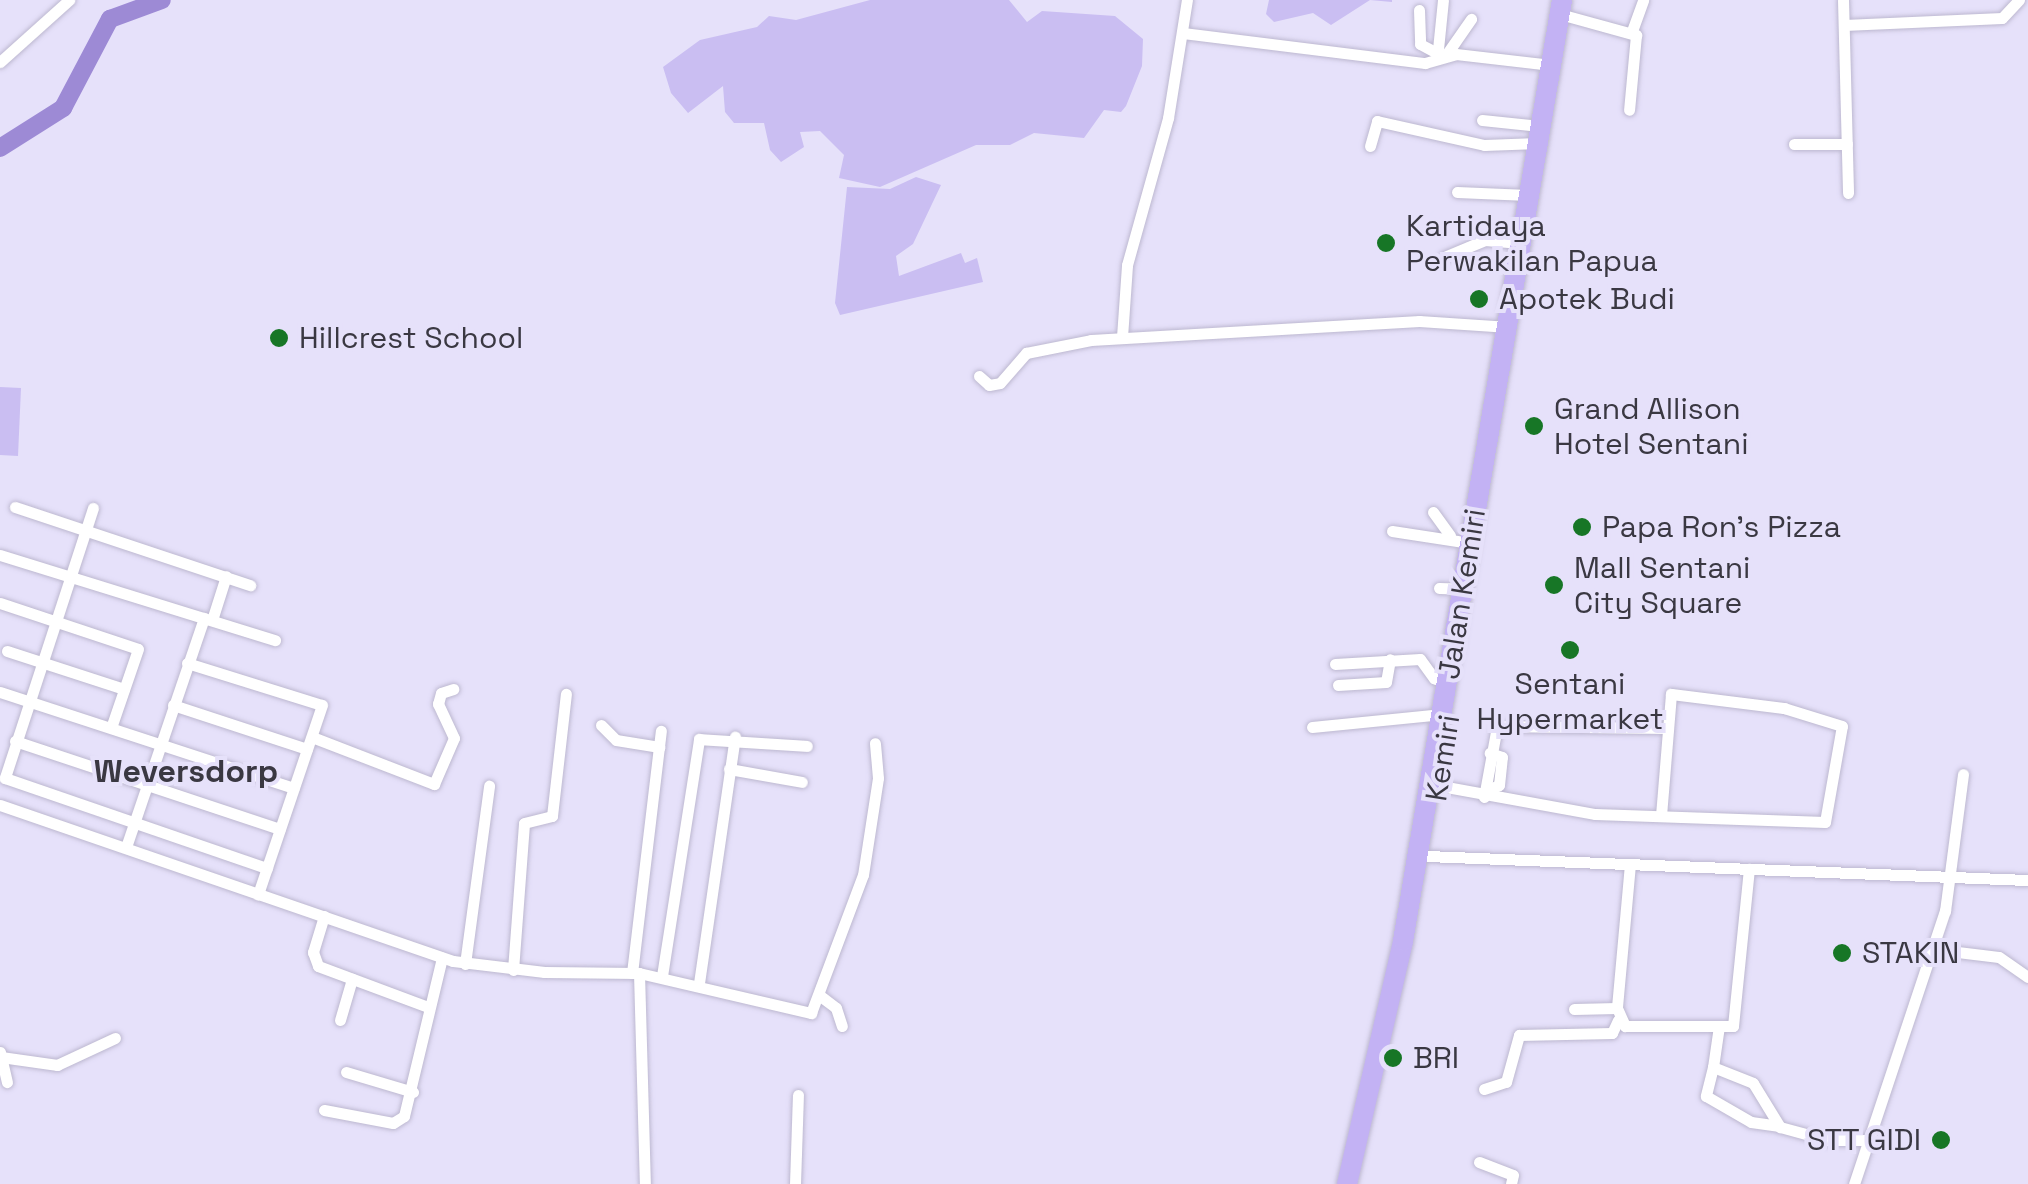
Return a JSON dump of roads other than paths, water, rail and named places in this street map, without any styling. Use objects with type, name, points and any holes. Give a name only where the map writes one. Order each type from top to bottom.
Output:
[{"type":"highway","name":"Jalan Kemiri","points":[[1540,143],[1550,66],[1566,5]]},
{"type":"highway","name":"Jalan Kemiri","points":[[1347,1184],[1392,996],[1434,786],[1470,543],[1511,327],[1528,195],[1566,5]]},
{"type":"highway","name":"Kemiri","points":[[1358,1184],[1427,856],[1434,786],[1540,143]]},
{"type":"street","points":[[0,62],[69,0]]},
{"type":"street","points":[[1122,337],[1127,265],[1168,118],[1187,0]]},
{"type":"street","points":[[1440,56],[1442,0]]},
{"type":"street","points":[[1632,31],[1643,0]]},
{"type":"street","points":[[1843,0],[1848,193]]},
{"type":"street","points":[[1844,25],[2002,18],[2019,0]]},
{"type":"street","points":[[1566,5],[1632,31],[1639,46],[1629,110]]},
{"type":"street","points":[[1419,10],[1420,44],[1440,56]]},
{"type":"street","points":[[1440,56],[1471,19]]},
{"type":"street","points":[[1182,33],[1550,66]]},
{"type":"street","points":[[1482,120],[1540,143]]},
{"type":"street","points":[[1370,146],[1377,122],[1484,145],[1540,143]]},
{"type":"street","points":[[1794,144],[1847,144]]},
{"type":"street","points":[[1457,192],[1528,195]]},
{"type":"street","points":[[1444,257],[1485,240],[1520,243]]},
{"type":"street","points":[[980,376],[1000,383],[1026,353],[1122,337],[1419,321],[1511,327]]},
{"type":"street","points":[[14,507],[250,585]]},
{"type":"street","points":[[93,508],[15,741],[8,782],[267,868]]},
{"type":"street","points":[[1432,512],[1450,535]]},
{"type":"street","points":[[1392,531],[1450,535],[1470,543]]},
{"type":"street","points":[[0,555],[275,640]]},
{"type":"street","points":[[126,847],[187,663],[226,576]]},
{"type":"street","points":[[1439,588],[1463,589]]},
{"type":"street","points":[[0,603],[138,649],[111,728]]},
{"type":"street","points":[[7,651],[124,689]]},
{"type":"street","points":[[1335,664],[1420,658],[1434,678],[1447,683]]},
{"type":"street","points":[[1338,685],[1386,682],[1390,659]]},
{"type":"street","points":[[187,663],[319,702],[309,744],[258,894]]},
{"type":"street","points":[[172,704],[434,784],[454,738],[438,704],[441,693],[453,689]]},
{"type":"street","points":[[0,692],[294,788]]},
{"type":"street","points":[[1434,786],[1595,814],[1825,822],[1842,732],[1830,718],[1675,693],[1666,699],[1661,816]]},
{"type":"street","points":[[514,970],[524,823],[552,816],[566,694]]},
{"type":"street","points":[[1312,727],[1442,714]]},
{"type":"street","points":[[1484,794],[1493,732],[1505,724],[1664,728]]},
{"type":"street","points":[[601,726],[616,740],[659,747]]},
{"type":"street","points":[[645,1184],[636,973],[661,731]]},
{"type":"street","points":[[699,983],[735,738]]},
{"type":"street","points":[[662,976],[698,742],[735,738],[806,746]]},
{"type":"street","points":[[15,741],[280,829]]},
{"type":"street","points":[[0,804],[442,958],[514,970],[662,976],[699,983],[804,1015],[819,995],[864,875],[876,792],[875,743]]},
{"type":"street","points":[[730,769],[802,782]]},
{"type":"street","points":[[1854,1184],[1933,950],[1950,878],[1963,774]]},
{"type":"street","points":[[465,964],[489,786]]},
{"type":"street","points":[[1427,856],[2028,880]]},
{"type":"street","points":[[1484,1089],[1506,1082],[1519,1036],[1612,1033],[1618,1014],[1630,864]]},
{"type":"street","points":[[1618,1014],[1625,1026],[1733,1026],[1749,869]]},
{"type":"street","points":[[324,916],[314,962],[428,1007]]},
{"type":"street","points":[[1933,950],[1999,957],[2028,977]]},
{"type":"street","points":[[324,1110],[393,1123],[413,1092],[428,1007],[442,958]]},
{"type":"street","points":[[340,1020],[352,979]]},
{"type":"street","points":[[819,995],[836,1008],[842,1026]]},
{"type":"street","points":[[1574,1009],[1618,1014]]},
{"type":"street","points":[[1719,1026],[1706,1096],[1751,1122],[1828,1140],[1868,1140]]},
{"type":"street","points":[[7,1082],[1,1055],[57,1064],[115,1038]]},
{"type":"street","points":[[1713,1067],[1753,1083],[1780,1127]]},
{"type":"street","points":[[346,1072],[413,1092]]},
{"type":"street","points":[[795,1184],[798,1095]]},
{"type":"street","points":[[1479,1162],[1513,1175],[1511,1184]]},
{"type":"waterway","points":[[0,148],[63,108],[110,19],[162,0]]},
{"type":"place","name":"Kartidaya Perwakilan Papua","points":[[1386,243]]},
{"type":"place","name":"Apotek Budi","points":[[1479,299]]},
{"type":"place","name":"Hillcrest School","points":[[279,338]]},
{"type":"place","name":"Grand Allison Hotel Sentani","points":[[1534,426]]},
{"type":"place","name":"Papa Ron's Pizza","points":[[1582,527]]},
{"type":"place","name":"Mall Sentani City Square","points":[[1554,585]]},
{"type":"place","name":"Sentani Hypermarket","points":[[1570,650]]},
{"type":"place","name":"STAKIN","points":[[1842,953]]},
{"type":"place","name":"BRI","points":[[1393,1058]]},
{"type":"place","name":"STT GIDI","points":[[1941,1140]]},
{"type":"district","name":"Weversdorp","points":[[186,771]]}]
